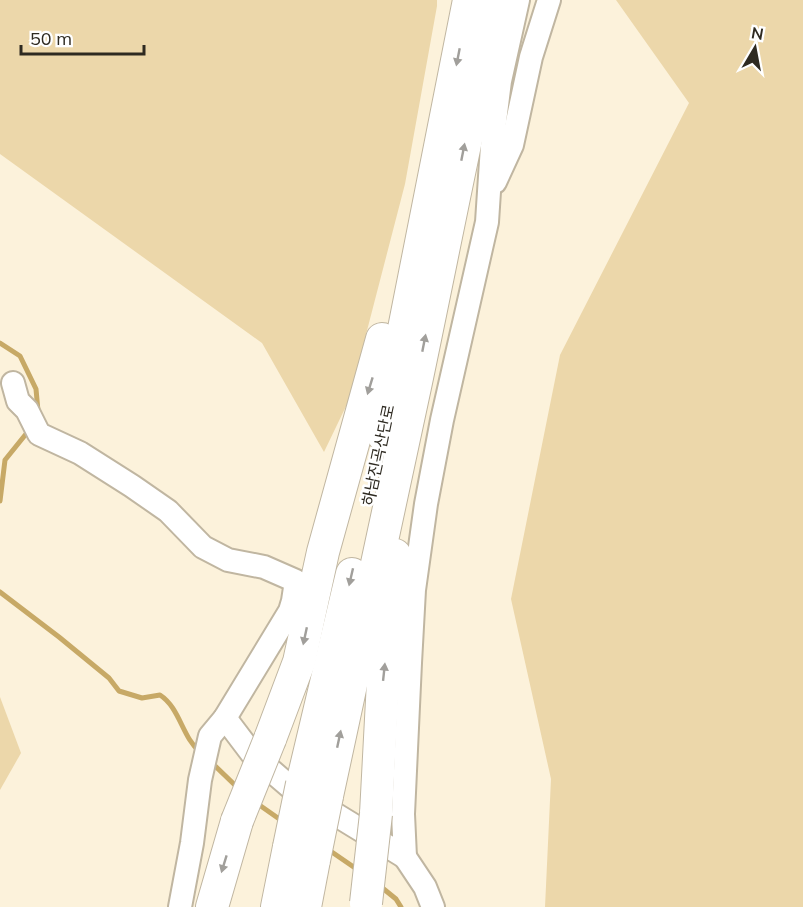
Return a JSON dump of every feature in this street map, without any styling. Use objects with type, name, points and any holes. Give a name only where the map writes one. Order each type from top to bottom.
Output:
[{"type":"highway","name":"하남진곡산단로","points":[[276,907],[301,854],[469,0]]},
{"type":"highway","name":"하남진곡산단로","points":[[314,790],[374,569],[415,388],[496,0]]},
{"type":"highway","points":[[212,907],[237,821],[299,662],[322,552],[374,372],[407,230],[448,108]]},
{"type":"highway","points":[[365,905],[376,814],[383,681],[399,522],[422,417],[415,388]]},
{"type":"highway","name":"하남진곡산단로","points":[[301,854],[305,907]]},
{"type":"lane","points":[[405,857],[404,770],[416,579],[426,504],[442,420],[487,222],[492,147],[500,81],[518,0]]},
{"type":"lane","points":[[489,195],[512,146],[531,57],[549,0]]},
{"type":"lane","points":[[13,383],[18,401],[27,410],[39,434],[80,453],[132,486],[168,511],[203,547],[228,560],[264,567],[296,581],[294,601],[290,611],[225,718],[210,736],[200,780],[192,843],[180,907]]},
{"type":"lane","points":[[225,718],[253,755],[289,786],[405,857],[425,887],[433,907]]},
{"type":"shaded area","points":[[0,0],[437,0],[405,184],[349,400],[324,452],[262,343],[0,154]]},
{"type":"shaded area","points":[[616,0],[803,0],[803,907],[545,907],[551,779],[511,599],[560,355],[689,103]]},
{"type":"shaded area","points":[[0,697],[21,753],[0,790]]},
{"type":"waterway","points":[[0,343],[20,356],[36,389],[38,411]]},
{"type":"waterway","points":[[0,501],[5,460],[30,429]]},
{"type":"waterway","points":[[0,592],[109,678],[119,691],[142,698],[160,695],[172,707],[189,739],[200,752]]},
{"type":"waterway","points":[[211,762],[239,789]]},
{"type":"waterway","points":[[255,802],[285,823]]},
{"type":"waterway","points":[[326,848],[358,870]]},
{"type":"waterway","points":[[380,886],[396,899],[401,907]]}]
